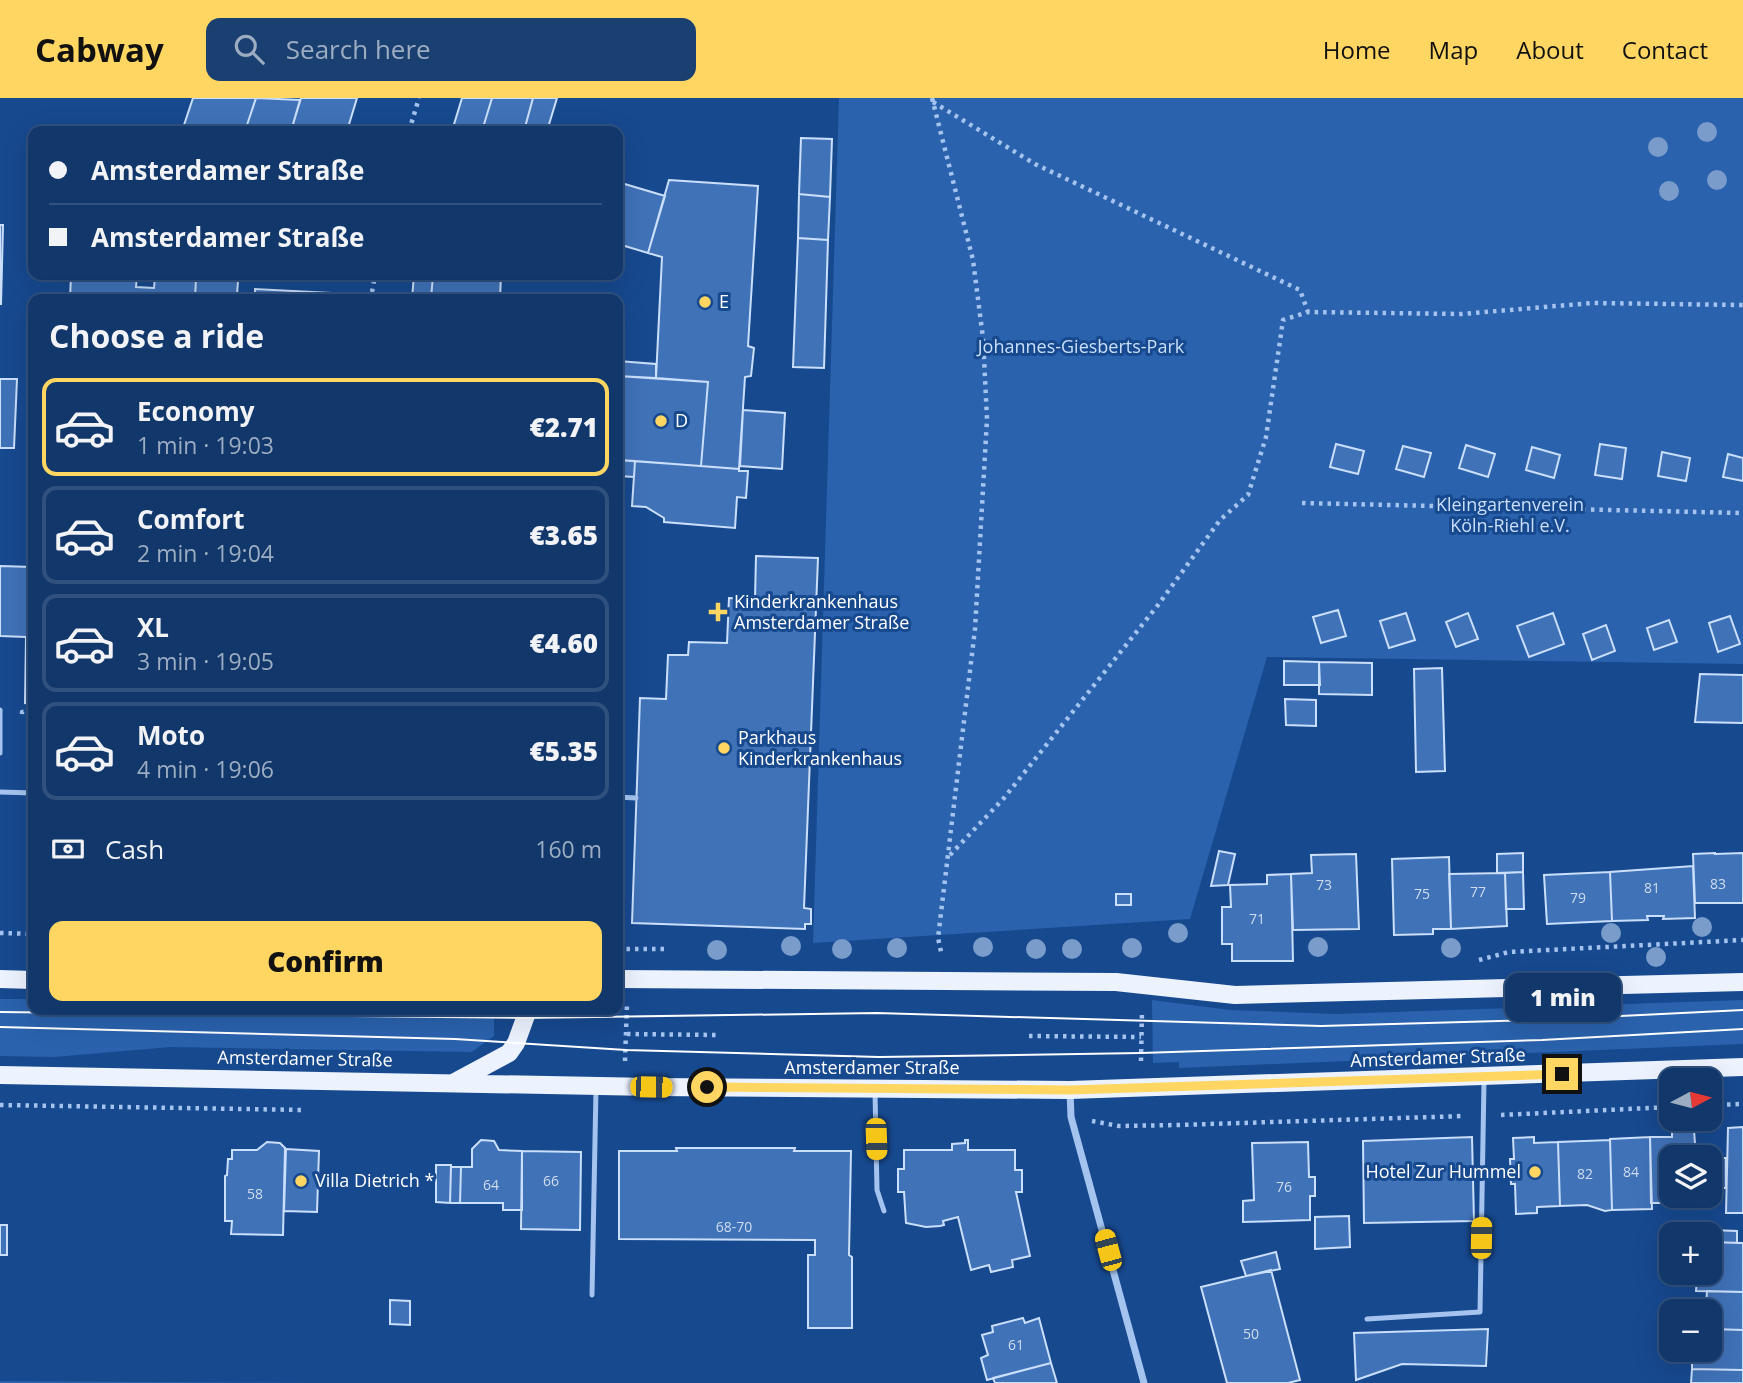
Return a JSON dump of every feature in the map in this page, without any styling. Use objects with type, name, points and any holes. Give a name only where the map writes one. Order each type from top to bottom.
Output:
[{"type":"main road","points":[[0,979],[28,980]]},
{"type":"main road","points":[[623,979],[1116,982],[1235,995],[1743,982]]},
{"type":"main road","points":[[452,1084],[509,1053],[516,1043],[526,1015]]},
{"type":"main road","name":"Amsterdamer Straße","points":[[0,1074],[452,1084],[1070,1090],[1743,1067]]},
{"type":"street","points":[[1070,1090],[1071,1117],[1144,1383]]},
{"type":"lane","points":[[0,710],[0,753]]},
{"type":"lane","points":[[0,792],[28,793]]},
{"type":"lane","points":[[623,797],[636,798]]},
{"type":"lane","points":[[1367,1319],[1480,1312],[1484,1077]]},
{"type":"lane","points":[[592,1295],[596,1086]]},
{"type":"lane","points":[[875,1089],[877,1190],[884,1211]]},
{"type":"path","points":[[411,126],[419,98]]},
{"type":"path","points":[[933,100],[1035,164],[1300,290],[1308,312]]},
{"type":"path","points":[[933,100],[973,260],[983,338],[987,419],[975,629],[938,938],[943,962]]},
{"type":"path","points":[[372,292],[374,280]]},
{"type":"path","points":[[950,855],[1004,798],[1158,605],[1220,520],[1248,495],[1266,437],[1283,320],[1308,312],[1462,314],[1592,303],[1743,305]]},
{"type":"path","points":[[1302,503],[1743,513]]},
{"type":"path","points":[[0,933],[28,934]]},
{"type":"path","points":[[623,1001],[627,1001],[625,1064]]},
{"type":"path","points":[[1130,1006],[1142,1007],[1141,1065]]},
{"type":"path","points":[[626,1034],[718,1035]]},
{"type":"path","points":[[1029,1036],[1141,1037]]},
{"type":"path","points":[[1168,1087],[1168,1125]]},
{"type":"path","points":[[1722,1105],[1743,1104]]},
{"type":"path","points":[[0,1105],[309,1110]]},
{"type":"path","points":[[1071,1117],[1119,1126],[1483,1116],[1659,1108]]},
{"type":"green space","name":"Johannes-Giesberts-Park","points":[[839,98],[1743,98],[1743,664],[1267,657],[1190,919],[813,943]]},
{"type":"green space","points":[[0,999],[28,999],[28,1015],[494,1015],[494,1036],[472,1052],[170,1047],[54,1057],[0,1056]]},
{"type":"green space","points":[[1152,1000],[1230,1010],[1336,1014],[1743,1000],[1743,1044],[1179,1068],[1179,1062],[1153,1063]]},
{"type":"green space","points":[[0,1381],[314,1383],[0,1383]]},
{"type":"building","points":[[193,98],[256,98],[247,126],[184,126]]},
{"type":"building","points":[[256,98],[300,100],[292,126],[247,126]]},
{"type":"building","points":[[301,98],[357,98],[349,126],[293,126]]},
{"type":"building","points":[[462,98],[492,98],[484,126],[454,126]]},
{"type":"building","points":[[492,98],[533,98],[525,126],[484,126]]},
{"type":"building","points":[[533,98],[557,98],[549,126],[525,126]]},
{"type":"building","points":[[801,138],[832,139],[830,197],[799,194]]},
{"type":"building","name":"E","points":[[669,180],[758,186],[748,346],[754,348],[751,376],[745,377],[739,469],[701,466],[708,382],[656,378],[662,257],[648,253]]},
{"type":"building","points":[[623,183],[665,196],[648,253],[623,246]]},
{"type":"building","points":[[799,194],[830,197],[828,240],[798,238]]},
{"type":"building","points":[[0,225],[3,225],[1,304],[0,304]]},
{"type":"building","points":[[798,238],[828,240],[824,368],[793,367]]},
{"type":"building","points":[[71,280],[137,280],[136,287],[154,288],[155,280],[196,280],[195,294],[70,294]]},
{"type":"building","points":[[196,280],[238,281],[237,294],[195,294]]},
{"type":"building","points":[[414,280],[433,280],[431,294],[412,294]]},
{"type":"building","points":[[433,280],[501,280],[500,294],[431,294]]},
{"type":"building","points":[[255,289],[331,293],[255,294]]},
{"type":"building","points":[[623,361],[656,364],[656,378],[623,376]]},
{"type":"building","name":"D","points":[[623,376],[708,382],[701,466],[623,460]]},
{"type":"building","points":[[0,379],[17,379],[14,448],[0,448]]},
{"type":"building","points":[[743,410],[785,413],[782,469],[740,466]]},
{"type":"building","points":[[1336,444],[1364,451],[1358,474],[1330,467]]},
{"type":"building","points":[[1600,444],[1626,448],[1622,479],[1595,475]]},
{"type":"building","points":[[1466,445],[1495,454],[1488,477],[1459,468]]},
{"type":"building","points":[[1403,446],[1431,453],[1424,477],[1396,469]]},
{"type":"building","points":[[1532,447],[1560,455],[1554,478],[1526,470]]},
{"type":"building","points":[[1662,452],[1690,458],[1686,481],[1658,476]]},
{"type":"building","points":[[1728,454],[1743,458],[1743,481],[1723,477]]},
{"type":"building","points":[[623,460],[635,461],[634,477],[623,476]]},
{"type":"building","points":[[635,461],[748,471],[746,498],[737,497],[735,528],[664,522],[664,518],[646,507],[632,506]]},
{"type":"building","name":"Parkhaus Kinderkrankenhaus","points":[[756,556],[818,558],[804,908],[811,909],[811,924],[805,924],[805,929],[632,923],[640,698],[666,699],[668,655],[688,655],[689,642],[727,643],[729,598],[755,599]]},
{"type":"building","points":[[0,566],[28,567],[28,703],[25,703],[26,637],[0,636]]},
{"type":"building","points":[[1338,610],[1346,636],[1321,643],[1313,617]]},
{"type":"building","points":[[1406,613],[1415,640],[1389,648],[1380,621]]},
{"type":"building","points":[[1468,613],[1478,639],[1456,647],[1446,622]]},
{"type":"building","points":[[1553,613],[1564,644],[1529,657],[1517,626]]},
{"type":"building","points":[[1730,616],[1740,644],[1718,652],[1709,623]]},
{"type":"building","points":[[1669,620],[1677,642],[1654,650],[1647,628]]},
{"type":"building","points":[[1606,625],[1615,651],[1592,660],[1583,634]]},
{"type":"building","points":[[1284,661],[1319,662],[1320,685],[1284,685]]},
{"type":"building","points":[[1319,662],[1372,663],[1372,695],[1319,694]]},
{"type":"building","points":[[1442,668],[1445,771],[1416,772],[1414,669]]},
{"type":"building","points":[[1700,674],[1743,675],[1743,723],[1695,722]]},
{"type":"building","points":[[1285,699],[1316,700],[1316,726],[1286,725]]},
{"type":"building","points":[[1219,851],[1235,854],[1228,885],[1211,886]]},
{"type":"building","points":[[1523,853],[1523,872],[1497,873],[1497,854]]},
{"type":"building","points":[[1743,853],[1743,903],[1695,903],[1693,854]]},
{"type":"building","points":[[1356,854],[1359,929],[1293,930],[1291,874],[1312,873],[1311,855]]},
{"type":"building","points":[[1449,857],[1451,929],[1433,929],[1433,934],[1394,935],[1392,859]]},
{"type":"building","points":[[1693,866],[1695,918],[1663,919],[1664,916],[1647,916],[1648,920],[1612,921],[1610,872]]},
{"type":"building","points":[[1523,872],[1524,909],[1506,909],[1505,873]]},
{"type":"building","points":[[1610,872],[1612,921],[1547,924],[1544,875]]},
{"type":"building","points":[[1505,873],[1507,926],[1451,929],[1449,874]]},
{"type":"building","points":[[1291,874],[1293,961],[1232,961],[1232,944],[1222,944],[1222,907],[1231,907],[1230,885],[1267,884],[1267,875]]},
{"type":"building","points":[[1116,894],[1131,894],[1131,905],[1116,905]]},
{"type":"building","points":[[1743,1127],[1743,1213],[1726,1213],[1728,1128]]},
{"type":"building","points":[[1672,1131],[1694,1131],[1695,1145],[1659,1145],[1659,1203],[1651,1203],[1650,1137],[1672,1137]]},
{"type":"building","points":[[1472,1137],[1474,1221],[1364,1223],[1363,1141]]},
{"type":"building","name":"Hotel Zur Hummel","points":[[1534,1137],[1534,1143],[1558,1142],[1560,1206],[1537,1207],[1537,1213],[1516,1214],[1515,1184],[1511,1184],[1510,1159],[1514,1159],[1513,1138]]},
{"type":"building","points":[[1650,1137],[1652,1209],[1612,1210],[1610,1139]]},
{"type":"building","points":[[481,1140],[494,1141],[499,1150],[522,1151],[522,1210],[503,1210],[503,1203],[460,1203],[461,1167],[472,1167],[472,1149]]},
{"type":"building","points":[[965,1140],[968,1140],[968,1150],[1015,1150],[1015,1170],[1022,1170],[1022,1192],[1016,1192],[1030,1256],[1012,1260],[1013,1267],[991,1272],[989,1265],[971,1270],[958,1217],[943,1221],[944,1225],[940,1226],[926,1227],[906,1223],[904,1192],[898,1192],[898,1169],[904,1169],[904,1150],[952,1150],[952,1144],[965,1143]]},
{"type":"building","points":[[1610,1140],[1612,1210],[1605,1211],[1587,1205],[1560,1206],[1558,1142]]},
{"type":"building","points":[[267,1142],[280,1143],[285,1148],[283,1235],[231,1234],[232,1221],[225,1221],[225,1176],[228,1159],[232,1159],[232,1150],[257,1150]]},
{"type":"building","points":[[1308,1142],[1309,1177],[1315,1177],[1315,1196],[1310,1196],[1310,1220],[1243,1222],[1243,1201],[1254,1200],[1252,1143]]},
{"type":"building","points":[[676,1148],[851,1151],[849,1255],[852,1257],[852,1328],[808,1328],[808,1255],[815,1255],[815,1240],[619,1239],[619,1151],[677,1151]]},
{"type":"building","name":"Villa Dietrich *","points":[[286,1149],[319,1151],[317,1212],[284,1211]]},
{"type":"building","points":[[522,1151],[581,1152],[580,1230],[521,1229]]},
{"type":"building","points":[[1722,1158],[1726,1158],[1726,1188],[1722,1188]]},
{"type":"building","points":[[436,1165],[451,1165],[450,1203],[436,1202]]},
{"type":"building","points":[[451,1167],[461,1167],[460,1203],[450,1203]]},
{"type":"building","points":[[1349,1216],[1350,1247],[1315,1249],[1315,1217]]},
{"type":"building","points":[[0,1225],[7,1225],[7,1255],[0,1255]]},
{"type":"building","points":[[1722,1230],[1737,1231],[1737,1243],[1722,1242]]},
{"type":"building","points":[[1722,1242],[1743,1243],[1743,1292],[1696,1291],[1696,1285],[1722,1285]]},
{"type":"building","points":[[1276,1252],[1280,1269],[1246,1276],[1241,1261]]},
{"type":"building","points":[[1271,1270],[1300,1380],[1288,1383],[1227,1383],[1201,1287]]},
{"type":"building","points":[[1707,1291],[1743,1292],[1743,1330],[1722,1329],[1722,1299],[1706,1299]]},
{"type":"building","points":[[390,1300],[410,1301],[410,1325],[390,1324]]},
{"type":"building","points":[[1023,1318],[1025,1323],[1039,1318],[1051,1363],[987,1380],[981,1358],[988,1355],[982,1335],[993,1332],[992,1326]]},
{"type":"building","points":[[1488,1329],[1486,1366],[1402,1364],[1356,1380],[1354,1333]]},
{"type":"building","points":[[1722,1329],[1743,1330],[1743,1370],[1692,1369],[1692,1362],[1722,1362]]},
{"type":"building","points":[[1051,1363],[1057,1383],[995,1383],[993,1378]]},
{"type":"building","points":[[1692,1369],[1743,1370],[1743,1383],[1691,1383]]},
{"type":"tram line","points":[[262,1015],[525,1018],[877,1013],[1321,1026],[1539,1020],[1743,1010]]},
{"type":"tram line","points":[[0,1012],[28,1012]]},
{"type":"tram line","points":[[0,1027],[455,1039],[626,1050],[879,1057],[1141,1053],[1542,1040],[1743,1029]]},
{"type":"place","name":"E","points":[[705,302]]},
{"type":"place","name":"D","points":[[661,421]]},
{"type":"place","name":"Kinderkrankenhaus Amsterdamer Straße","points":[[718,612]]},
{"type":"place","name":"Parkhaus Kinderkrankenhaus","points":[[724,748]]},
{"type":"place","name":"Hotel Zur Hummel","points":[[1535,1172]]},
{"type":"place","name":"Villa Dietrich *","points":[[301,1181]]},
{"type":"route","points":[[707,1087],[1070,1090],[1562,1074]]},
{"type":"park label","name":"Kleingartenverein Köln-Riehl e.V.","points":[[1510,515]]}]
